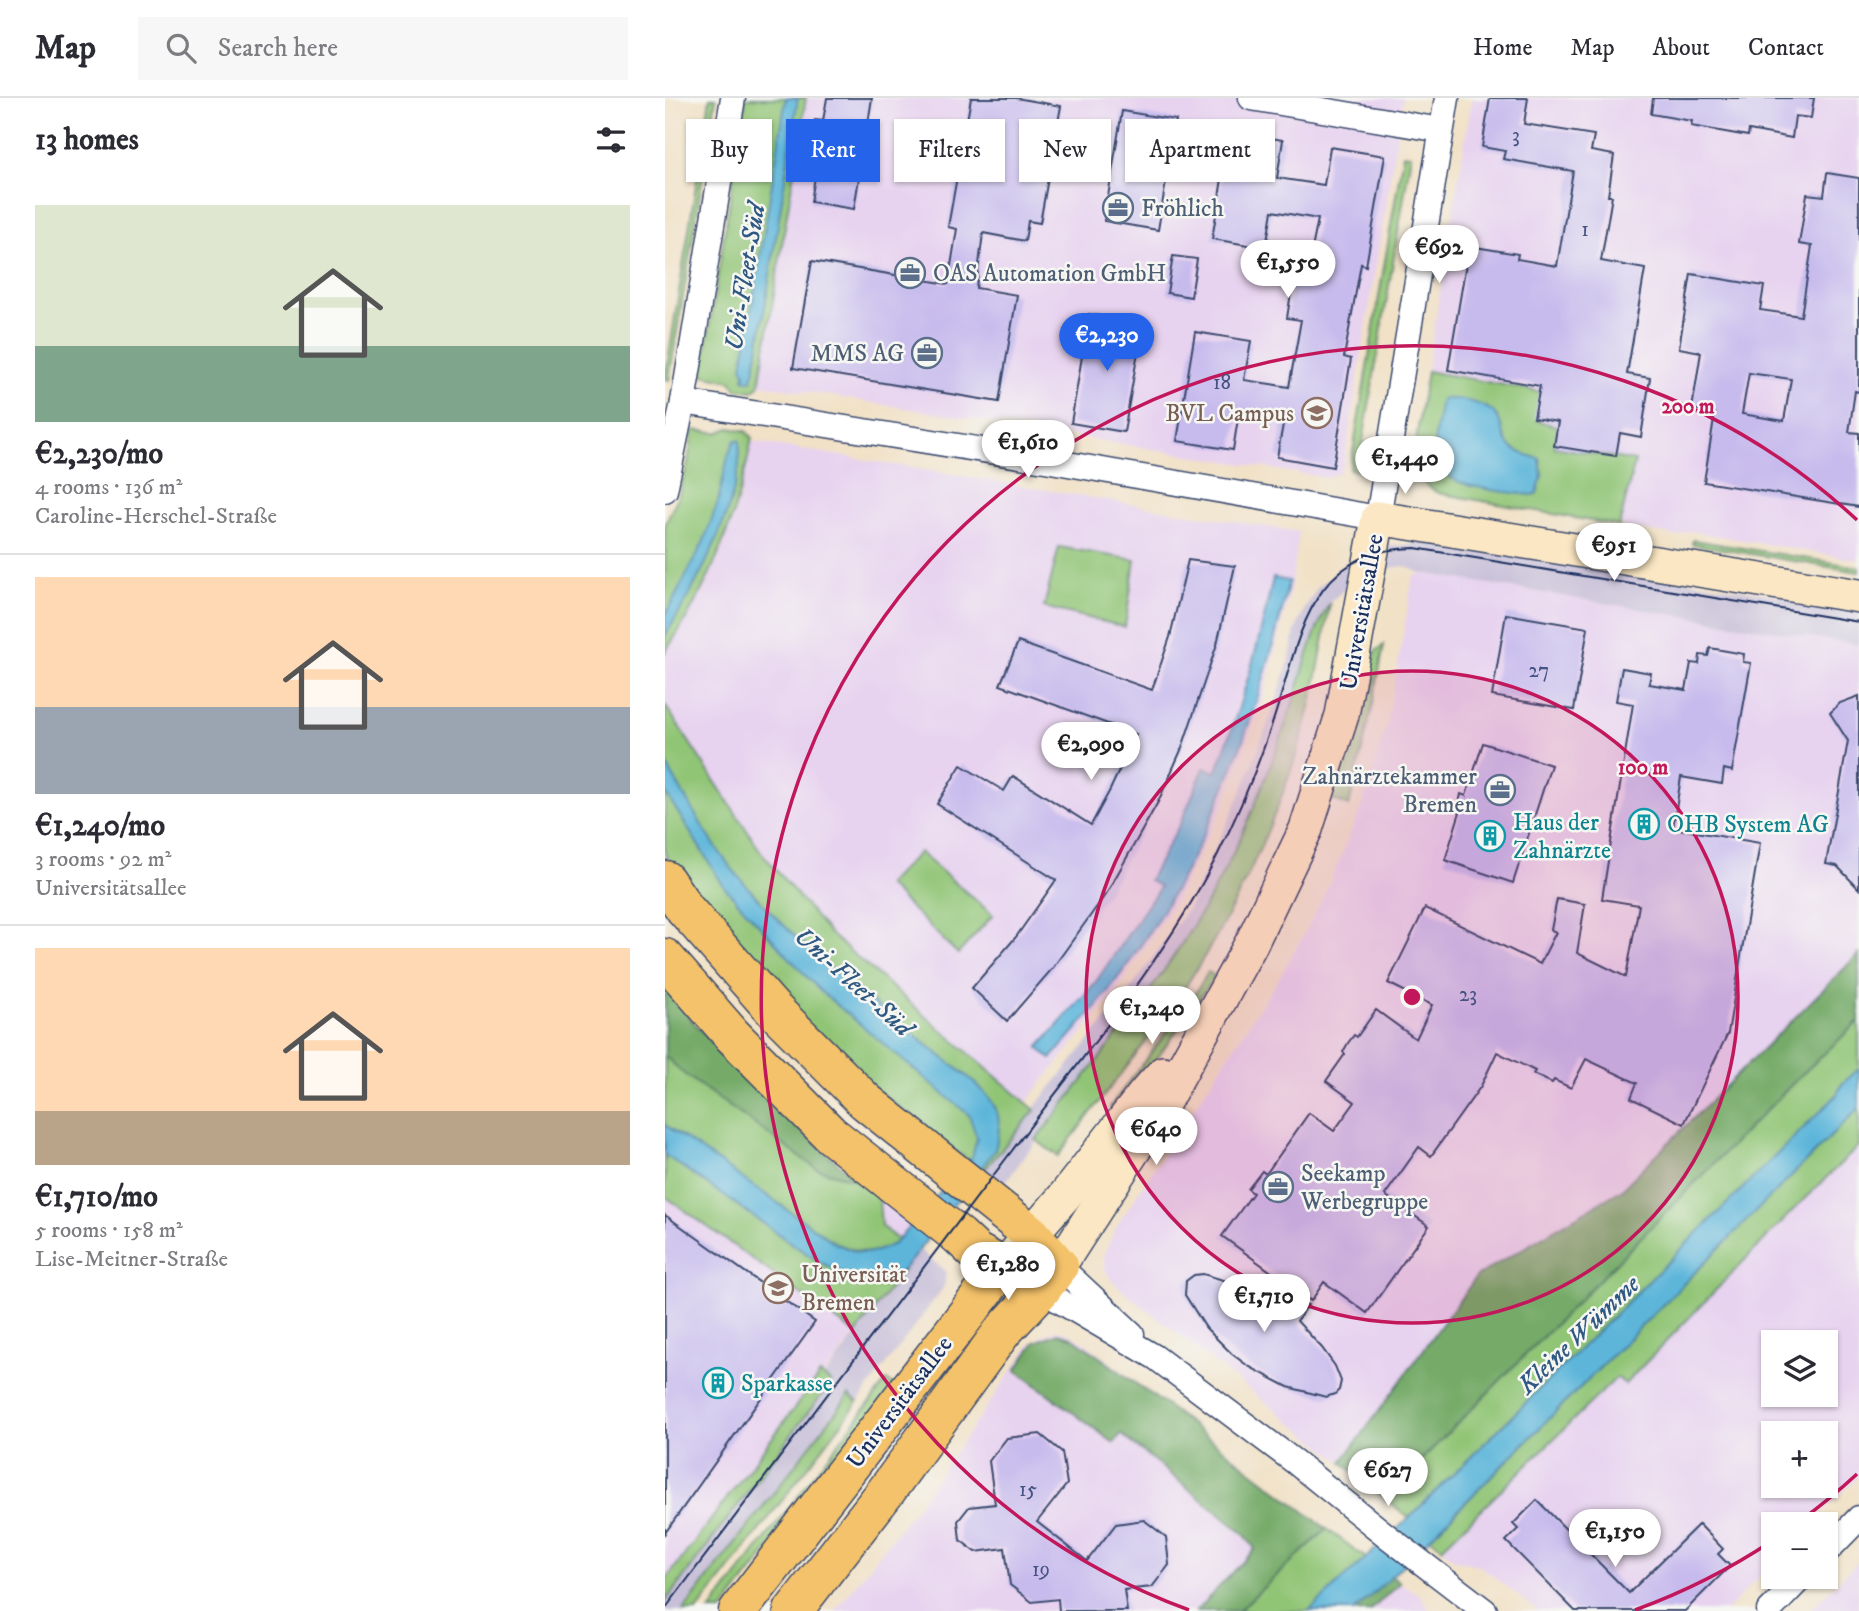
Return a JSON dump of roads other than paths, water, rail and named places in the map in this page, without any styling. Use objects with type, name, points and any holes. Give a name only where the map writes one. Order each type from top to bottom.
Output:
[{"type":"main road","points":[[665,880],[685,909],[772,1008],[865,1101],[1031,1234],[1050,1278]]},
{"type":"main road","points":[[665,958],[732,1035],[830,1134],[976,1252],[1003,1267]]},
{"type":"main road","name":"Universitätsallee","points":[[737,1611],[1003,1267]]},
{"type":"main road","name":"Universitätsallee","points":[[793,1611],[887,1490],[1002,1332],[1050,1278]]},
{"type":"street","points":[[665,490],[683,402],[733,98]]},
{"type":"street","points":[[1251,98],[1441,130]]},
{"type":"street","points":[[683,402],[1378,518],[1447,98]]},
{"type":"street","name":"Universitätsallee","points":[[1050,1278],[1159,1111],[1274,898],[1313,809],[1342,715],[1378,518],[1859,596]]},
{"type":"street","name":"Universitätsallee","points":[[1003,1267],[1075,1184],[1145,1093],[1199,1036]]},
{"type":"street","points":[[1003,1267],[1050,1278],[1295,1462],[1485,1611]]},
{"type":"street","points":[[1838,1540],[1859,1518]]},
{"type":"street","points":[[1769,1611],[1790,1589]]},
{"type":"water","points":[[786,98],[798,98],[795,119],[786,119],[786,174],[751,381],[744,379],[742,367]]},
{"type":"water","points":[[1441,399],[1471,402],[1492,411],[1497,416],[1510,446],[1540,459],[1542,476],[1537,494],[1502,492],[1471,486],[1445,473],[1437,463],[1434,449]]},
{"type":"water","points":[[735,440],[740,441],[739,468],[726,515],[699,577],[665,636],[665,616],[703,543],[718,502],[728,456]]},
{"type":"water","points":[[1273,578],[1289,581],[1260,691],[1242,744],[1198,846],[1142,943],[1102,999],[1051,1059],[1038,1048],[1095,983],[1160,887],[1149,880],[1181,822],[1204,768],[1216,772],[1249,676]]},
{"type":"water","points":[[665,762],[715,845],[759,900],[816,956],[972,1080],[988,1096],[997,1111],[999,1128],[995,1150],[910,1262],[893,1277],[866,1280],[815,1259],[665,1155],[665,1125],[837,1244],[857,1252],[872,1253],[894,1244],[972,1157],[977,1138],[969,1115],[820,991],[725,888],[665,792]]},
{"type":"water","points":[[1859,1069],[1859,1108],[1389,1579],[1354,1611],[1309,1611],[1409,1518],[1836,1096],[1842,1084]]},
{"type":"tram line","points":[[665,1609],[1093,1044],[1172,934],[1217,856],[1240,806],[1267,738],[1301,631],[1330,582],[1351,564],[1379,552],[1415,548],[1859,622]]},
{"type":"place","name":"Fröhlich","points":[[1118,208]]},
{"type":"place","name":"OAS Automation GmbH","points":[[910,273]]},
{"type":"place","name":"MMS AG","points":[[927,353]]},
{"type":"place","name":"BVL Campus","points":[[1317,413]]},
{"type":"place","name":"Zahnärztekammer Bremen","points":[[1500,790]]},
{"type":"place","name":"OHB System AG","points":[[1644,824]]},
{"type":"place","name":"Haus der Zahnärzte","points":[[1490,836]]},
{"type":"place","name":"Seekamp Werbegruppe","points":[[1278,1187]]},
{"type":"place","name":"Universität Bremen","points":[[778,1288]]},
{"type":"place","name":"Sparkasse","points":[[718,1383]]},
{"type":"water label","name":"Uni-Fleet-Süd","points":[[744,277]]},
{"type":"water label","name":"Uni-Fleet-Süd","points":[[854,981]]},
{"type":"water label","name":"Kleine Wümme","points":[[1578,1334]]}]
